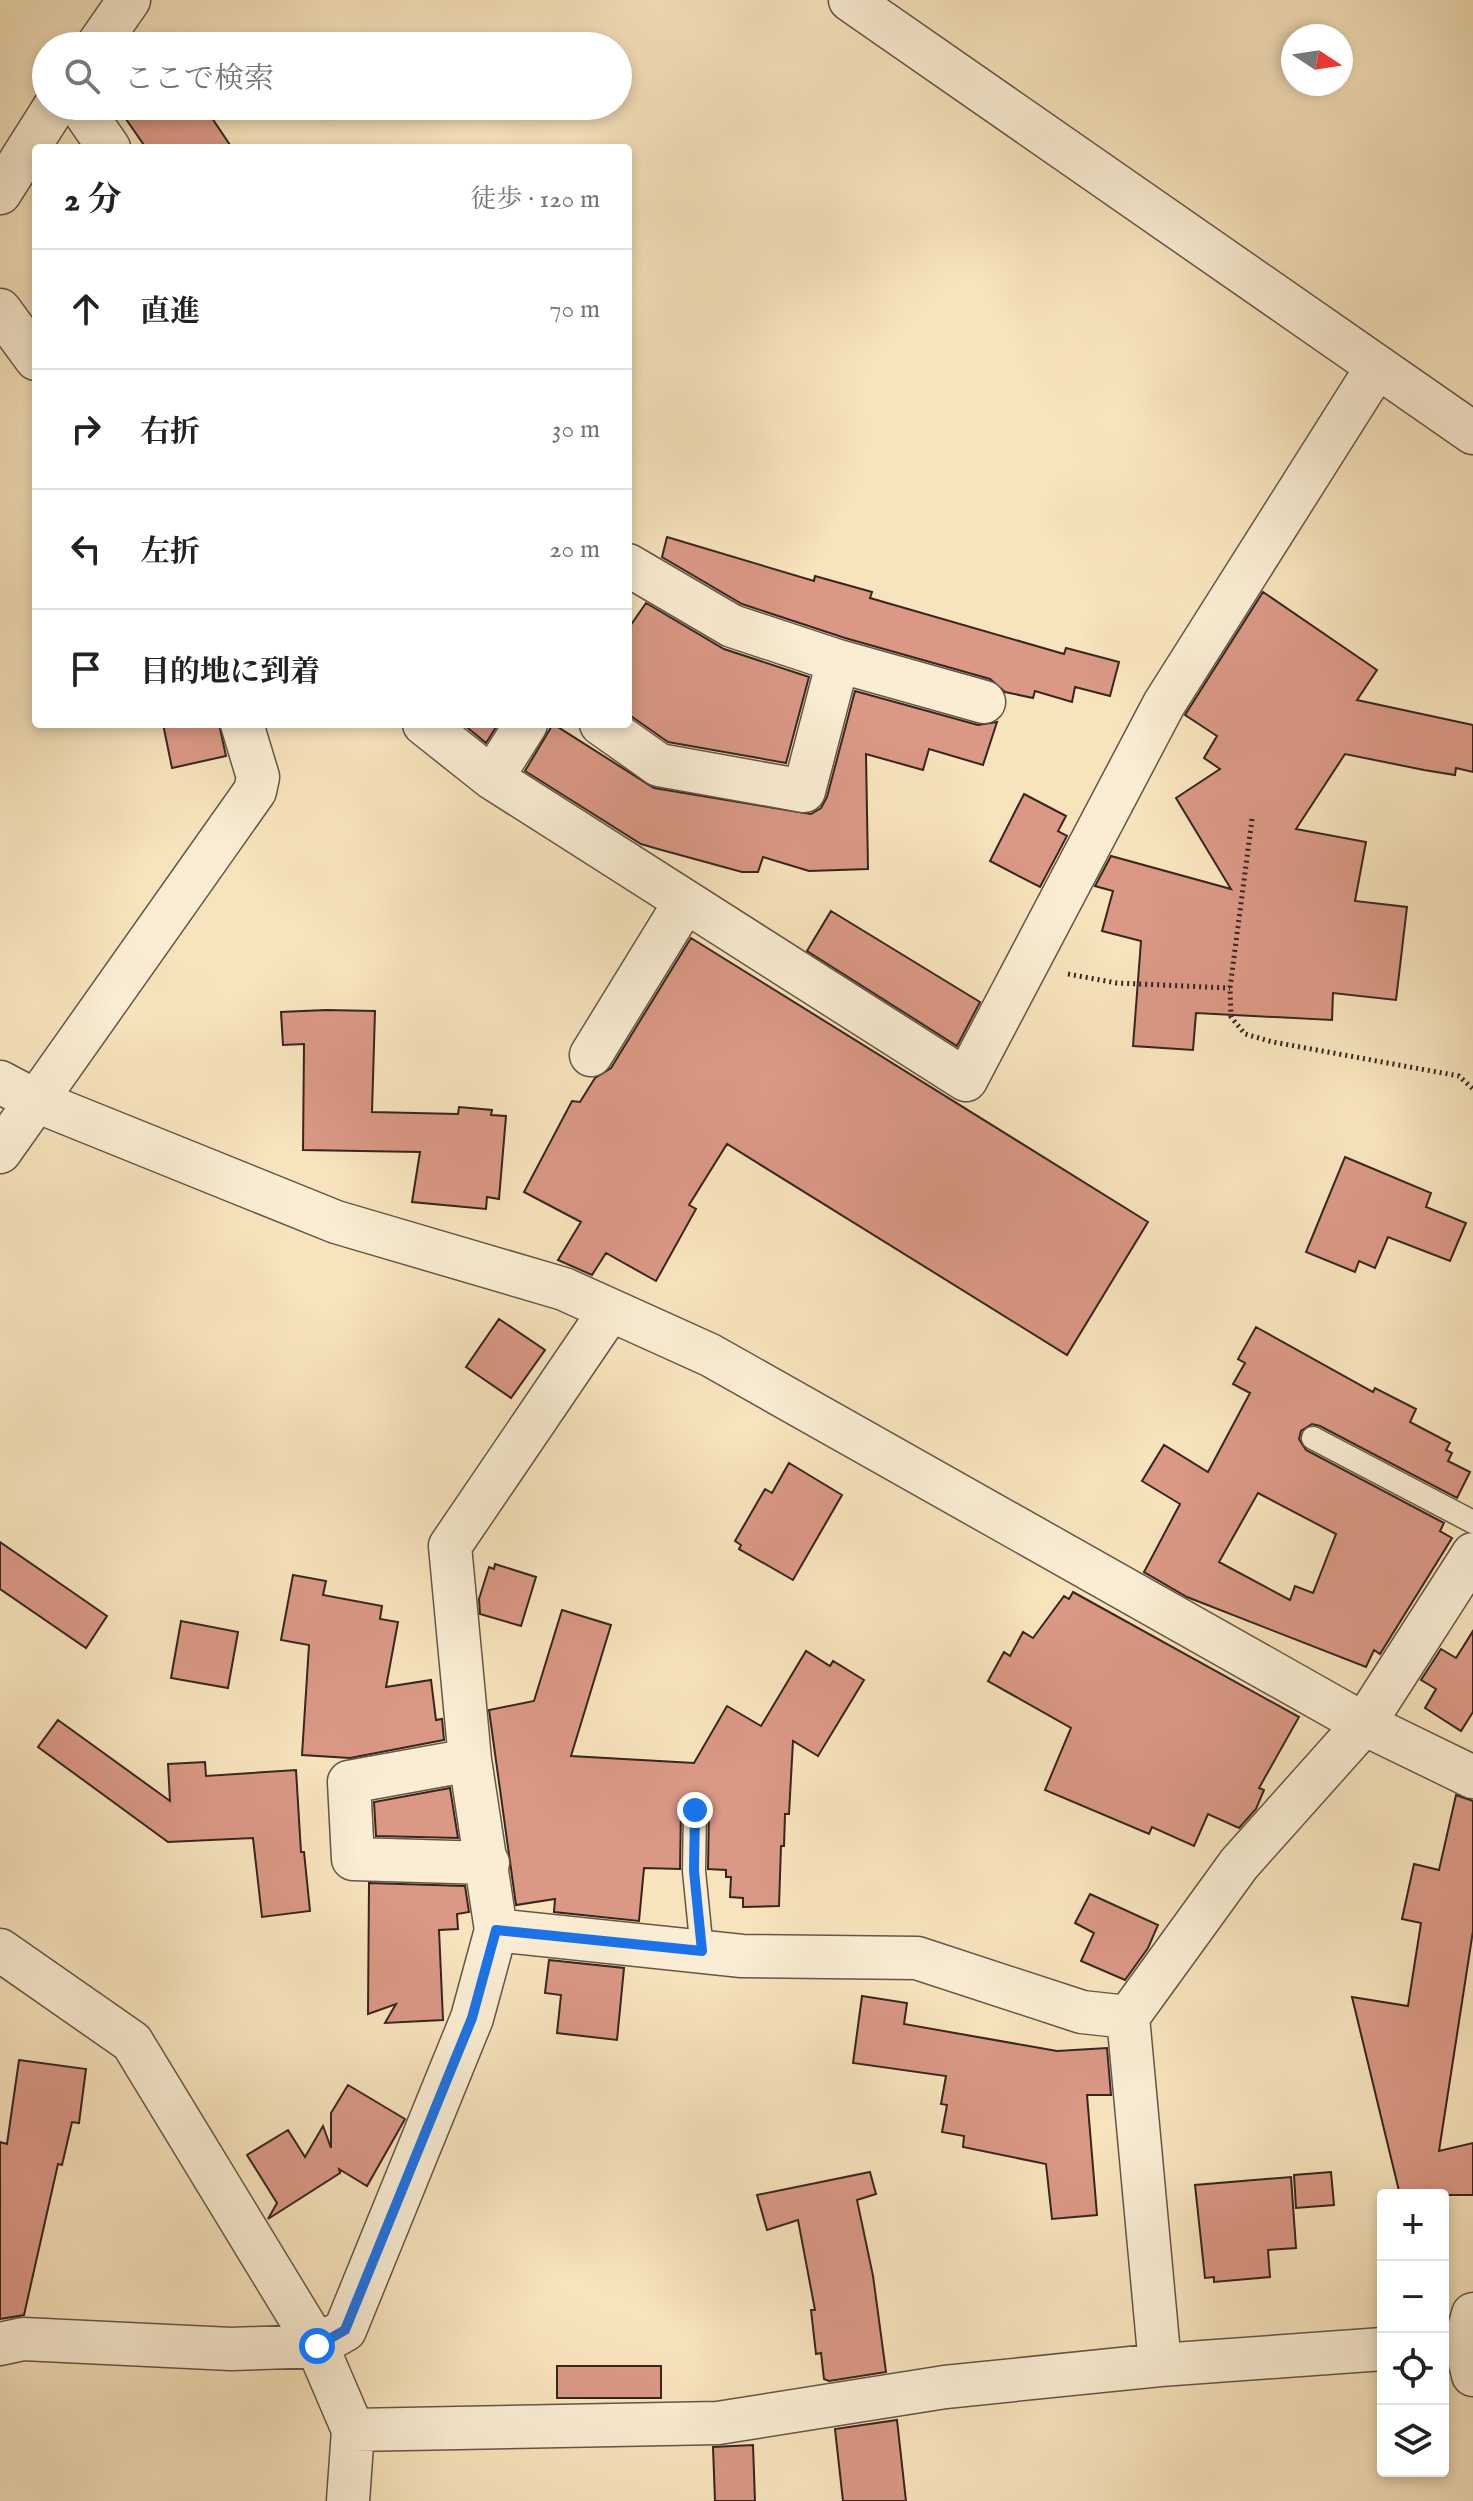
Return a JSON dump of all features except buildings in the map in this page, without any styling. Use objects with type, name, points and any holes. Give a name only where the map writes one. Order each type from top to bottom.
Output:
[{"type":"street","points":[[107,32],[129,0]]},
{"type":"street","points":[[850,0],[1473,433]]},
{"type":"street","points":[[0,193],[46,120]]},
{"type":"street","points":[[90,120],[106,144]]},
{"type":"street","points":[[0,310],[32,354]]},
{"type":"street","points":[[429,728],[492,778],[966,1080],[1164,704],[1377,367]]},
{"type":"street","points":[[632,570],[732,626],[838,661],[984,702]]},
{"type":"street","points":[[607,728],[659,765],[804,791],[838,661]]},
{"type":"street","points":[[0,1152],[18,1092],[255,791],[258,777],[243,728]]},
{"type":"street","points":[[492,778],[523,728]]},
{"type":"street","points":[[591,1055],[685,902]]},
{"type":"street","points":[[18,1092],[336,1222],[398,1243],[564,1289],[609,1312],[710,1355],[1364,1724],[1473,1777]]},
{"type":"street","points":[[0,2344],[23,2339],[231,2349],[317,2346],[345,2330],[472,2018],[496,1930],[470,1760],[450,1546],[609,1312]]},
{"type":"street","points":[[1160,2365],[1128,2017],[1239,1864],[1364,1724],[1473,1554]]},
{"type":"street","points":[[470,1760],[349,1782],[353,1859],[488,1863]]},
{"type":"street","points":[[496,1930],[742,1956],[917,1958],[1082,2012],[1128,2017]]},
{"type":"street","points":[[0,1950],[132,2042],[317,2346],[353,2430],[348,2501]]},
{"type":"street","points":[[353,2430],[718,2423],[945,2387],[1160,2365],[1377,2349]]},
{"type":"lane","points":[[1313,1438],[1473,1522]]},
{"type":"lane","points":[[695,1810],[694,1871],[702,1951]]},
{"type":"path","points":[[1252,819],[1230,988],[1231,1017],[1245,1034],[1325,1053],[1459,1076],[1473,1089]]},
{"type":"path","points":[[1029,956],[1067,974],[1117,983],[1230,988]]},
{"type":"route","points":[[317,2346],[345,2330],[472,2018],[496,1930],[702,1951],[694,1871],[695,1810]]}]
